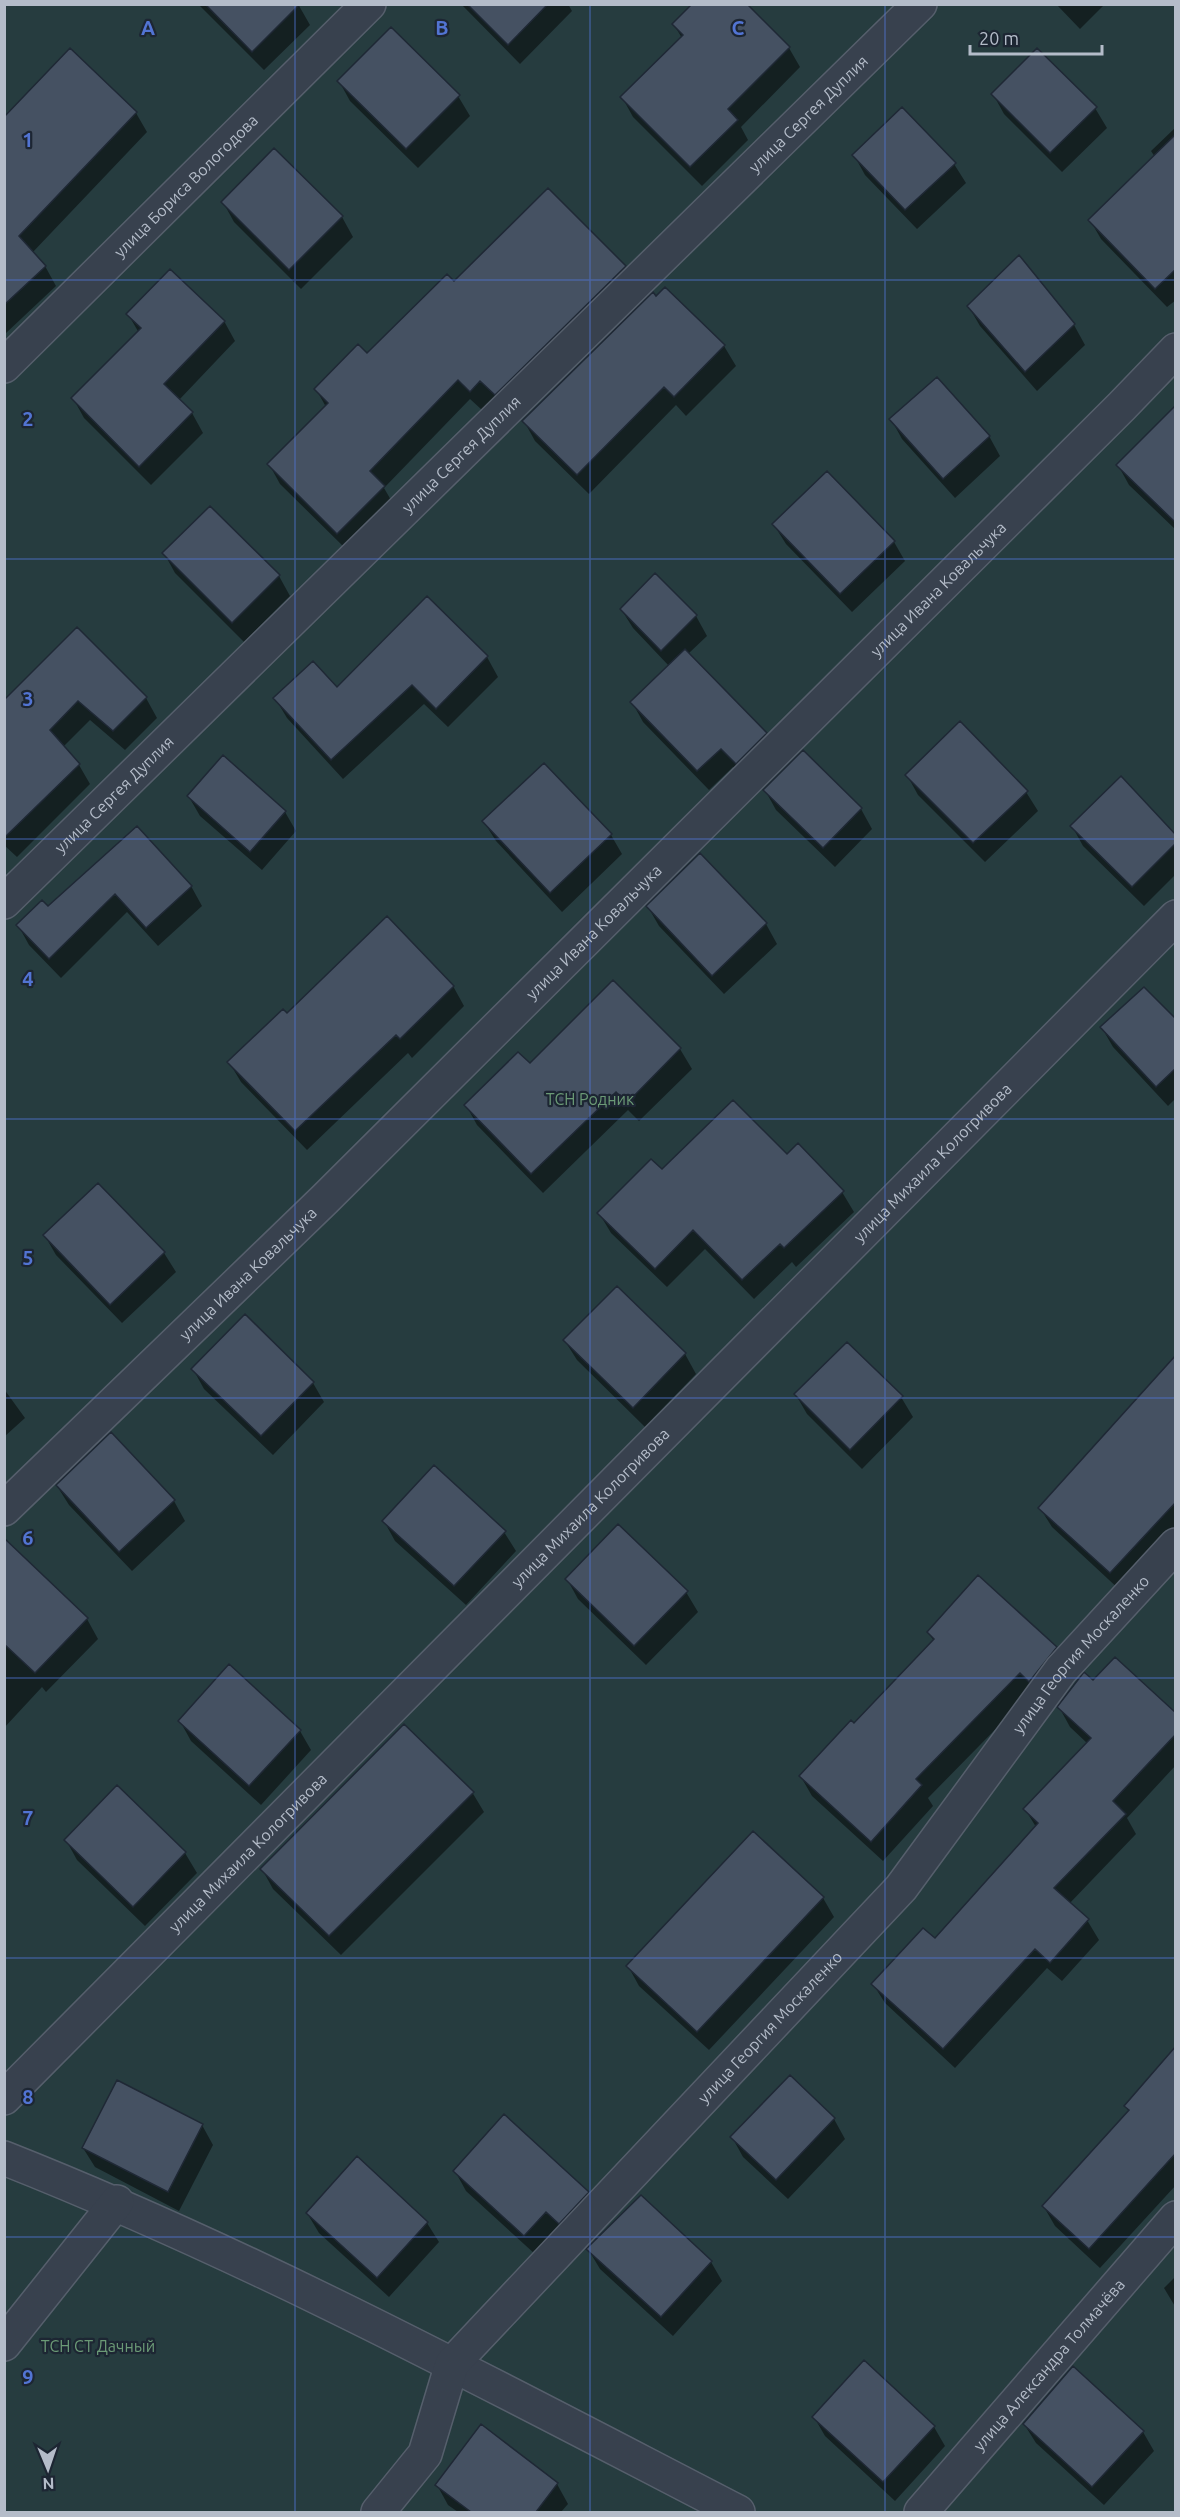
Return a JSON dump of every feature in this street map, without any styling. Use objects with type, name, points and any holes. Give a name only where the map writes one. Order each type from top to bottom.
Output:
[{"type":"street","name":"улица Бориса Вологодова","points":[[4,366],[369,4]]},
{"type":"street","name":"улица Сергея Дуплия","points":[[4,902],[920,4]]},
{"type":"street","name":"улица Ивана Ковальчука","points":[[4,1509],[333,1191],[1176,350]]},
{"type":"street","name":"улица Михаила Кологривова","points":[[4,2098],[1176,917]]},
{"type":"street","name":"улица Георгия Москаленко","points":[[378,2512],[425,2454],[452,2364],[901,1888],[1061,1670],[1176,1545]]},
{"type":"street","points":[[4,2158],[117,2202],[452,2364],[738,2512]]},
{"type":"street","points":[[4,2344],[117,2202]]},
{"type":"street","name":"улица Александра Толмачёва","points":[[921,2512],[1176,2217]]},
{"type":"green space","name":"ТСН Родник","points":[[5,5],[1175,5],[1175,2512],[5,2512]]},
{"type":"building","points":[[205,4],[300,4],[252,52]]},
{"type":"building","points":[[467,4],[548,4],[508,45]]},
{"type":"building","points":[[692,4],[747,4],[790,47],[728,109],[738,120],[690,167],[620,97],[683,35],[672,24]]},
{"type":"building","points":[[391,27],[460,95],[406,149],[337,81]]},
{"type":"building","points":[[70,48],[137,112],[19,236],[46,266],[4,305],[4,117]]},
{"type":"building","points":[[1037,48],[1097,107],[1050,153],[991,94]]},
{"type":"building","points":[[902,107],[956,163],[905,210],[852,155]]},
{"type":"building","points":[[1176,134],[1176,269],[1155,289],[1088,220]]},
{"type":"building","points":[[274,148],[343,216],[289,270],[221,202]]},
{"type":"building","points":[[548,188],[626,266],[495,395],[480,381],[470,392],[458,380],[370,471],[385,486],[337,534],[267,464],[328,403],[314,389],[358,344],[367,353],[447,274],[454,281]]},
{"type":"building","points":[[1019,255],[1075,324],[1025,372],[967,306]]},
{"type":"building","points":[[170,269],[225,321],[164,384],[193,412],[139,467],[71,398],[141,328],[126,314]]},
{"type":"building","points":[[665,287],[725,345],[674,397],[664,387],[577,475],[522,421],[653,292],[656,296]]},
{"type":"building","points":[[937,377],[990,436],[943,479],[889,419]]},
{"type":"building","points":[[1176,405],[1176,523],[1116,465]]},
{"type":"building","points":[[827,471],[895,541],[840,594],[772,524]]},
{"type":"building","points":[[210,506],[280,575],[232,623],[162,553]]},
{"type":"building","points":[[655,573],[697,615],[661,651],[620,609]]},
{"type":"building","points":[[427,596],[488,656],[436,709],[412,685],[331,760],[273,698],[313,661],[337,687]]},
{"type":"building","points":[[77,627],[147,697],[113,731],[78,701],[50,730],[80,764],[4,838],[4,700]]},
{"type":"building","points":[[685,649],[767,733],[736,764],[721,749],[697,771],[630,702]]},
{"type":"building","points":[[960,721],[1028,791],[973,843],[905,775]]},
{"type":"building","points":[[803,750],[862,808],[823,848],[763,790]]},
{"type":"building","points":[[223,755],[286,811],[250,852],[187,796]]},
{"type":"building","points":[[544,763],[612,834],[550,893],[482,821]]},
{"type":"building","points":[[1121,776],[1176,835],[1176,843],[1132,887],[1070,826]]},
{"type":"building","points":[[137,826],[192,886],[146,928],[115,894],[49,959],[16,925],[42,900],[48,906]]},
{"type":"building","points":[[700,853],[767,923],[712,976],[646,906]]},
{"type":"building","points":[[387,916],[454,986],[400,1039],[396,1035],[295,1131],[227,1062],[283,1009],[287,1013]]},
{"type":"building","points":[[613,980],[681,1048],[627,1103],[616,1092],[531,1174],[464,1105],[518,1052],[530,1063]]},
{"type":"building","points":[[1144,987],[1176,1019],[1176,1068],[1156,1087],[1100,1027]]},
{"type":"building","points":[[733,1100],[787,1154],[798,1143],[844,1191],[784,1248],[780,1244],[742,1280],[693,1230],[655,1269],[597,1213],[651,1159],[662,1169]]},
{"type":"building","points":[[98,1183],[165,1252],[110,1305],[43,1235]]},
{"type":"building","points":[[617,1286],[686,1353],[633,1408],[563,1340]]},
{"type":"building","points":[[245,1314],[314,1382],[261,1436],[191,1369]]},
{"type":"building","points":[[847,1342],[903,1396],[850,1450],[794,1394]]},
{"type":"building","points":[[1176,1355],[1176,1502],[1110,1573],[1038,1508]]},
{"type":"building","points":[[111,1432],[175,1500],[119,1552],[56,1485]]},
{"type":"building","points":[[434,1465],[506,1531],[454,1586],[382,1521]]},
{"type":"building","points":[[618,1524],[688,1591],[634,1646],[565,1579]]},
{"type":"building","points":[[4,1538],[88,1618],[35,1673],[4,1644]]},
{"type":"building","points":[[978,1575],[1057,1647],[1029,1682],[1020,1673],[916,1779],[922,1785],[871,1842],[799,1776],[851,1720],[854,1723],[934,1639],[927,1632]]},
{"type":"building","points":[[1115,1657],[1176,1713],[1176,1734],[1113,1801],[1126,1814],[1054,1888],[1089,1919],[1050,1963],[1035,1949],[943,2049],[871,1984],[923,1928],[935,1938],[1038,1823],[1023,1809],[1091,1738],[1057,1707],[1084,1672],[1093,1680]]},
{"type":"building","points":[[229,1664],[301,1730],[249,1786],[178,1721]]},
{"type":"building","points":[[404,1724],[474,1792],[329,1936],[260,1869]]},
{"type":"building","points":[[117,1785],[186,1852],[133,1907],[64,1840]]},
{"type":"building","points":[[753,1831],[824,1897],[697,2032],[626,1966]]},
{"type":"building","points":[[1176,2046],[1176,2153],[1089,2249],[1042,2206],[1129,2110],[1124,2106]]},
{"type":"building","points":[[790,2075],[835,2118],[776,2180],[730,2137]]},
{"type":"building","points":[[117,2080],[203,2124],[168,2192],[82,2148]]},
{"type":"building","points":[[504,2114],[589,2192],[559,2224],[546,2212],[524,2236],[453,2171]]},
{"type":"building","points":[[357,2156],[428,2222],[377,2278],[306,2213]]},
{"type":"building","points":[[641,2195],[712,2261],[661,2317],[586,2249]]},
{"type":"building","points":[[864,2360],[935,2426],[883,2482],[812,2417]]},
{"type":"building","points":[[1073,2366],[1144,2431],[1092,2487],[1023,2424]]},
{"type":"building","points":[[481,2424],[558,2483],[536,2512],[471,2512],[435,2485]]},
{"type":"park label","name":"ТСН СТ Дачный","points":[[98,2346]]}]
